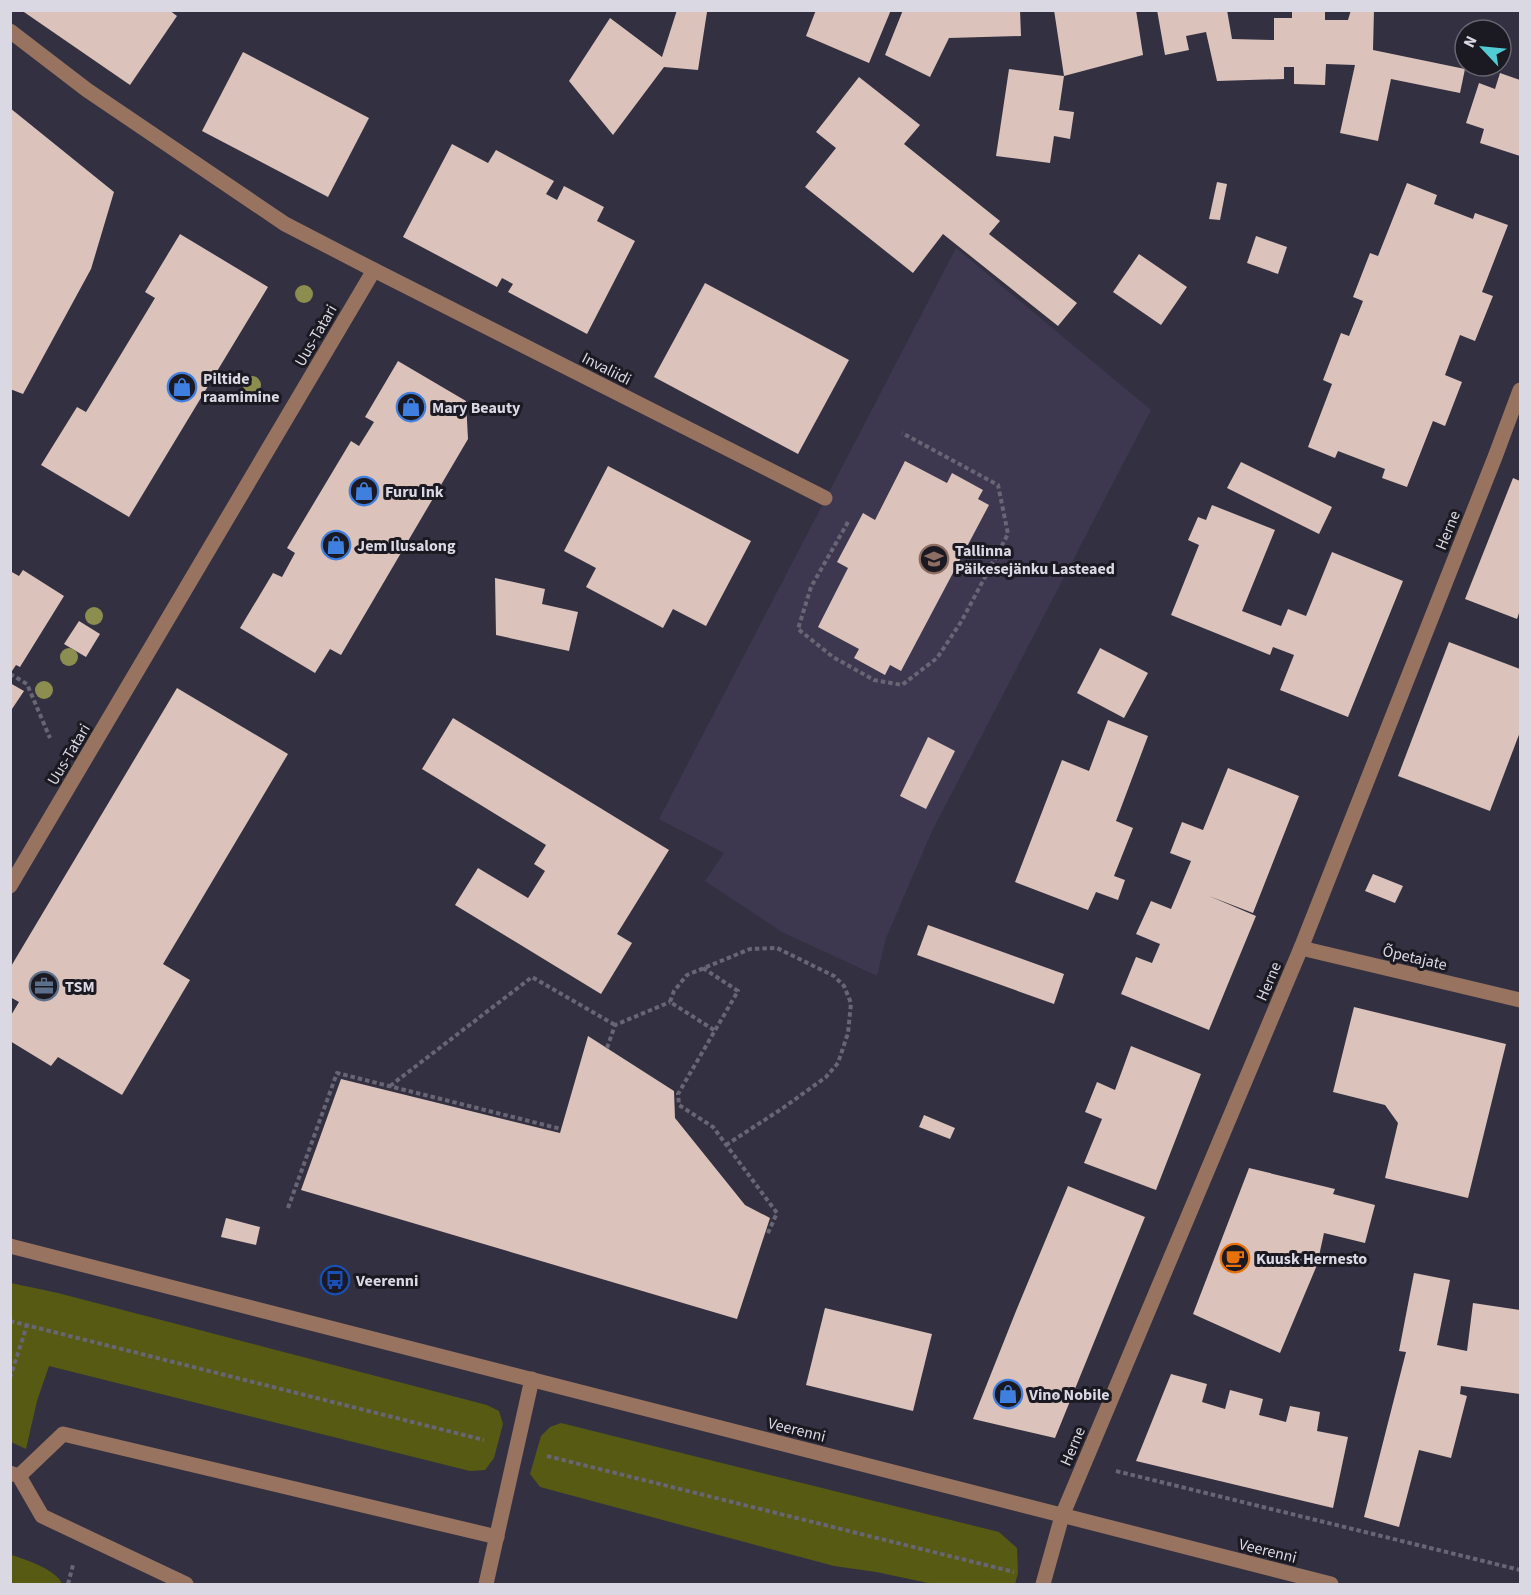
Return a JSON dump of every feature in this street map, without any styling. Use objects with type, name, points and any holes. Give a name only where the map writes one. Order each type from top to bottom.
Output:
[{"type":"street","points":[[10,31],[87,90],[285,224],[374,270]]},
{"type":"street","name":"Invaliidi","points":[[374,270],[825,498]]},
{"type":"street","name":"Uus-Tatari","points":[[10,886],[374,270]]},
{"type":"street","name":"Herne","points":[[1043,1584],[1062,1516],[1301,948],[1521,390]]},
{"type":"street","name":"Õpetajate","points":[[1301,948],[1521,1000]]},
{"type":"street","name":"Veerenni","points":[[10,1246],[1330,1584]]},
{"type":"street","points":[[486,1584],[532,1379]]},
{"type":"street","points":[[186,1584],[42,1516],[15,1474],[63,1434],[497,1537]]},
{"type":"path","points":[[852,515],[811,587],[798,629],[833,657],[874,680],[902,685],[937,658],[961,622],[1008,534],[998,485],[902,433]]},
{"type":"path","points":[[10,674],[27,684],[50,738]]},
{"type":"path","points":[[606,1048],[615,1025],[670,1002],[674,991],[687,975],[750,949],[777,948],[834,976],[844,986],[851,1003],[848,1033],[838,1063],[826,1077],[726,1145]]},
{"type":"path","points":[[703,968],[738,990],[678,1094],[679,1105],[713,1127],[777,1213],[767,1235]]},
{"type":"path","points":[[390,1086],[532,977],[615,1025]]},
{"type":"path","points":[[670,1002],[714,1030]]},
{"type":"path","points":[[288,1208],[337,1073],[561,1129]]},
{"type":"path","points":[[10,1321],[1018,1573]]},
{"type":"path","points":[[10,1378],[27,1325]]},
{"type":"path","points":[[1111,1470],[1521,1570]]},
{"type":"shaded area","name":"Tallinna Päikesejänku Lasteaed","points":[[956,248],[1151,410],[932,831],[886,938],[877,976],[782,932],[705,881],[724,853],[659,819]]},
{"type":"shaded area","points":[[11,1283],[58,1293],[487,1405],[499,1411],[503,1424],[494,1458],[485,1470],[470,1471],[49,1366],[37,1401],[26,1449],[11,1442]]},
{"type":"shaded area","points":[[561,1423],[999,1532],[1017,1548],[1018,1573],[1015,1584],[933,1584],[834,1566],[540,1487],[530,1474],[541,1436],[550,1427]]},
{"type":"shaded area","points":[[11,1555],[47,1570],[54,1574],[62,1584],[11,1584]]},
{"type":"building","points":[[21,10],[169,10],[177,16],[130,85]]},
{"type":"building","points":[[677,10],[707,12],[698,70],[664,67],[613,135],[569,81],[610,18],[662,57]]},
{"type":"building","points":[[816,10],[891,10],[869,63],[806,36]]},
{"type":"building","points":[[903,10],[1020,10],[1021,36],[949,38],[930,77],[885,55]]},
{"type":"building","points":[[1054,10],[1136,10],[1143,55],[1064,76]]},
{"type":"building","points":[[1157,10],[1227,10],[1232,39],[1274,40],[1274,18],[1292,18],[1292,10],[1325,10],[1325,20],[1348,20],[1351,10],[1374,10],[1373,50],[1453,67],[1453,78],[1463,78],[1460,93],[1391,79],[1378,141],[1340,133],[1355,65],[1326,64],[1325,85],[1294,84],[1294,67],[1284,67],[1284,79],[1217,81],[1206,32],[1186,36],[1189,50],[1165,55]]},
{"type":"building","points":[[243,52],[369,118],[328,197],[202,131]]},
{"type":"building","points":[[1009,69],[1064,76],[1059,110],[1074,112],[1070,139],[1054,136],[1050,163],[996,156]]},
{"type":"building","points":[[859,77],[920,125],[904,144],[1000,221],[989,234],[1077,303],[1058,326],[943,234],[913,273],[805,187],[836,148],[816,132]]},
{"type":"building","points":[[1498,78],[1520,80],[1520,156],[1480,143],[1484,129],[1466,123],[1479,83],[1495,89]]},
{"type":"building","points":[[10,108],[114,192],[91,269],[23,394],[10,389]]},
{"type":"building","points":[[452,144],[488,163],[496,150],[554,181],[546,194],[557,200],[564,186],[604,207],[597,221],[635,241],[587,334],[508,292],[513,284],[502,278],[497,287],[403,237]]},
{"type":"building","points":[[1217,182],[1227,184],[1220,220],[1209,219]]},
{"type":"building","points":[[1407,183],[1437,195],[1434,204],[1473,219],[1475,213],[1508,225],[1482,292],[1493,296],[1475,341],[1460,335],[1445,375],[1462,382],[1445,426],[1433,421],[1407,487],[1382,478],[1385,469],[1338,451],[1335,458],[1308,447],[1332,384],[1323,380],[1341,333],[1349,336],[1363,301],[1353,297],[1370,253],[1378,256]]},
{"type":"building","points":[[180,234],[268,287],[129,517],[41,465],[77,407],[86,412],[155,298],[145,292]]},
{"type":"building","points":[[1256,236],[1287,247],[1278,274],[1247,263]]},
{"type":"building","points":[[1139,254],[1187,287],[1161,325],[1113,292]]},
{"type":"building","points":[[705,283],[849,360],[798,454],[654,377]]},
{"type":"building","points":[[398,361],[466,401],[468,439],[341,655],[330,649],[315,673],[240,628],[273,573],[282,577],[295,553],[287,548],[351,441],[359,446],[374,422],[365,417]]},
{"type":"building","points":[[905,461],[947,483],[952,473],[983,490],[978,499],[989,505],[901,671],[890,665],[885,675],[854,658],[859,649],[818,627],[848,568],[837,562],[863,513],[875,520]]},
{"type":"building","points":[[1241,462],[1332,507],[1319,534],[1227,488]]},
{"type":"building","points":[[608,466],[751,541],[706,626],[673,609],[663,628],[586,587],[596,568],[564,551]]},
{"type":"building","points":[[1513,478],[1520,481],[1520,610],[1517,619],[1465,599]]},
{"type":"building","points":[[1212,505],[1275,530],[1242,611],[1281,626],[1288,609],[1306,616],[1332,552],[1403,581],[1348,717],[1280,690],[1294,655],[1273,647],[1270,655],[1171,615],[1199,545],[1188,540],[1198,517],[1206,520]]},
{"type":"building","points":[[23,570],[64,596],[20,667],[16,665],[10,674],[10,571],[19,576]]},
{"type":"building","points":[[495,578],[545,589],[542,604],[578,612],[569,651],[496,635]]},
{"type":"building","points":[[79,621],[100,634],[86,657],[64,644]]},
{"type":"building","points":[[1449,642],[1520,669],[1520,732],[1490,811],[1398,776]]},
{"type":"building","points":[[1100,648],[1148,673],[1124,718],[1077,693]]},
{"type":"building","points":[[10,683],[24,691],[10,712]]},
{"type":"building","points":[[177,688],[288,754],[163,964],[190,980],[122,1095],[58,1057],[51,1066],[10,1041],[10,1017],[19,1002],[10,997],[10,968]]},
{"type":"building","points":[[453,718],[669,850],[617,934],[632,943],[601,994],[455,905],[478,868],[528,898],[545,871],[534,864],[546,845],[422,769]]},
{"type":"building","points":[[1108,720],[1148,736],[1116,821],[1133,828],[1114,876],[1125,880],[1118,900],[1096,892],[1088,910],[1015,882],[1062,760],[1089,771]]},
{"type":"building","points":[[928,737],[955,751],[926,809],[900,796]]},
{"type":"building","points":[[1228,768],[1299,796],[1253,913],[1209,896],[1256,916],[1209,1030],[1121,994],[1136,957],[1152,963],[1160,944],[1136,934],[1151,901],[1171,909],[1191,861],[1170,853],[1182,822],[1203,830]]},
{"type":"building","points":[[1373,874],[1403,886],[1395,903],[1365,891]]},
{"type":"building","points":[[928,925],[1064,974],[1054,1004],[917,955]]},
{"type":"building","points":[[1354,1007],[1506,1044],[1468,1198],[1385,1178],[1398,1123],[1385,1105],[1333,1092]]},
{"type":"building","points":[[588,1036],[674,1091],[675,1118],[745,1205],[770,1218],[737,1319],[301,1190],[341,1079],[560,1133]]},
{"type":"building","points":[[1131,1046],[1201,1074],[1156,1190],[1084,1163],[1102,1119],[1085,1112],[1097,1082],[1115,1090]]},
{"type":"building","points":[[924,1115],[955,1128],[950,1139],[919,1127]]},
{"type":"building","points":[[1249,1168],[1335,1189],[1333,1194],[1375,1205],[1365,1243],[1324,1233],[1317,1265],[1280,1353],[1193,1314]]},
{"type":"building","points":[[1068,1186],[1145,1217],[1055,1438],[973,1419]]},
{"type":"building","points":[[226,1218],[260,1227],[256,1245],[221,1237]]},
{"type":"building","points":[[1414,1273],[1450,1280],[1437,1345],[1467,1351],[1473,1303],[1520,1310],[1520,1394],[1461,1386],[1460,1394],[1467,1396],[1451,1458],[1419,1450],[1399,1527],[1364,1517],[1406,1352],[1399,1351]]},
{"type":"building","points":[[825,1308],[932,1334],[913,1411],[806,1385]]},
{"type":"building","points":[[1171,1374],[1207,1384],[1202,1402],[1225,1409],[1230,1390],[1263,1399],[1259,1415],[1286,1422],[1290,1406],[1320,1412],[1317,1431],[1348,1437],[1333,1508],[1136,1461]]},
{"type":"place","name":"Piltide raamimine","points":[[182,387]]},
{"type":"place","name":"Mary Beauty","points":[[411,407]]},
{"type":"place","name":"Furu Ink","points":[[364,491]]},
{"type":"place","name":"Jem Ilusalong","points":[[336,545]]},
{"type":"place","name":"Tallinna Päikesejänku Lasteaed","points":[[934,559]]},
{"type":"place","name":"TSM","points":[[44,986]]},
{"type":"place","name":"Kuusk Hernesto","points":[[1235,1258]]},
{"type":"place","name":"Veerenni","points":[[335,1280]]},
{"type":"place","name":"Vino Nobile","points":[[1008,1394]]}]
